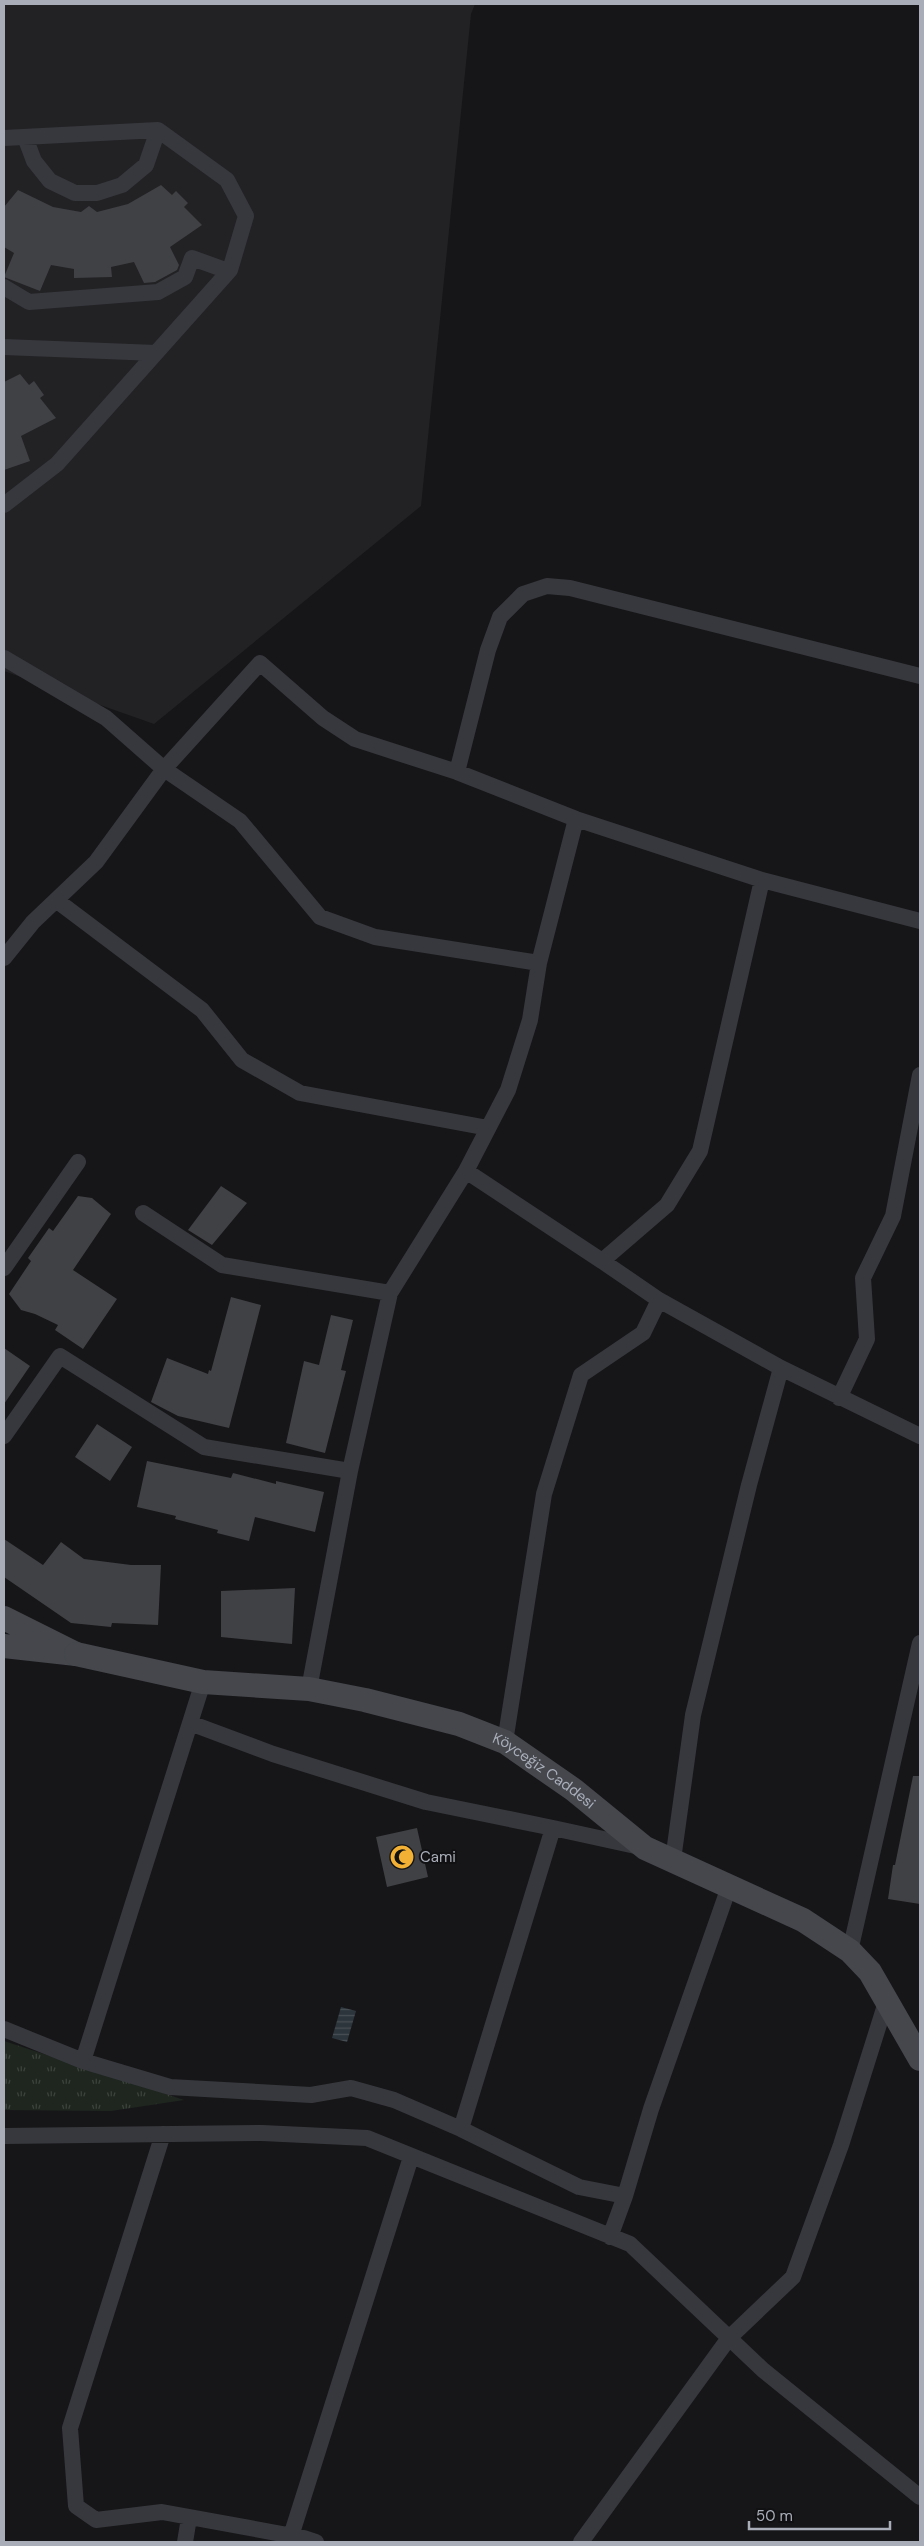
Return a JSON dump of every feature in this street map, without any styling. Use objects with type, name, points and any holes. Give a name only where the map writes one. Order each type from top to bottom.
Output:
[{"type":"street","points":[[25,137],[34,161],[50,181],[75,193],[97,193],[122,185],[146,165],[158,130]]},
{"type":"street","points":[[4,138],[158,130],[227,180],[246,216],[228,271],[57,464],[4,505]]},
{"type":"street","points":[[4,288],[29,302],[158,292],[185,277],[192,258],[228,271]]},
{"type":"street","points":[[4,347],[156,353]]},
{"type":"street","points":[[457,772],[488,650],[500,617],[523,594],[548,586],[570,588],[920,676]]},
{"type":"street","points":[[4,658],[106,718],[164,769],[240,821],[320,917],[375,937],[539,963]]},
{"type":"street","points":[[4,958],[33,922],[96,862],[164,769],[260,663],[323,718],[355,738],[457,772],[576,819],[762,880],[920,921]]},
{"type":"street","points":[[309,1689],[350,1471],[390,1293],[466,1171],[508,1090],[530,1020],[539,963],[576,819]]},
{"type":"street","points":[[602,1261],[667,1206],[700,1151],[762,880]]},
{"type":"street","points":[[56,900],[202,1010],[242,1060],[300,1093],[488,1128]]},
{"type":"street","points":[[839,1398],[867,1339],[863,1278],[893,1216],[920,1075]]},
{"type":"street","points":[[4,1268],[78,1162]]},
{"type":"street","points":[[466,1171],[659,1300],[781,1368],[920,1436]]},
{"type":"street","points":[[143,1213],[222,1264],[390,1293]]},
{"type":"street","points":[[505,1742],[544,1494],[581,1375],[643,1333],[659,1300]]},
{"type":"street","points":[[4,1436],[60,1356],[204,1447],[350,1471]]},
{"type":"street","points":[[673,1860],[693,1715],[749,1485],[781,1368]]},
{"type":"street","name":"Köyceğiz Caddesi","points":[[4,1618],[76,1654]]},
{"type":"street","points":[[850,1952],[920,1643]]},
{"type":"street","name":"Köyceğiz Caddesi","points":[[4,1646],[76,1654],[203,1682],[309,1689],[412,1710],[459,1724],[505,1742],[574,1790],[645,1848],[803,1920],[850,1952],[870,1972],[920,2059]]},
{"type":"street","points":[[83,2061],[203,1682]]},
{"type":"street","points":[[190,1723],[273,1754],[426,1802],[645,1848]]},
{"type":"street","points":[[461,2129],[553,1828]]},
{"type":"street","points":[[610,2236],[625,2196],[651,2109],[729,1887]]},
{"type":"street","points":[[582,2542],[729,2338],[793,2277],[841,2145],[887,1999]]},
{"type":"street","points":[[4,2029],[83,2061],[170,2087],[311,2095],[351,2088],[394,2100],[461,2129],[579,2187],[625,2196]]},
{"type":"street","points":[[4,2136],[262,2133],[367,2138],[630,2244],[764,2370],[920,2497]]},
{"type":"street","points":[[163,2134],[70,2428],[76,2506],[96,2520],[162,2512],[316,2542]]},
{"type":"street","points":[[291,2536],[411,2157]]},
{"type":"street","points":[[185,2542],[188,2518]]},
{"type":"shaded area","points":[[4,4],[475,4],[471,14],[421,506],[154,724],[4,671]]},
{"type":"shaded area","points":[[341,2007],[356,2011],[347,2042],[332,2038]]},
{"type":"green space","points":[[4,2041],[184,2100],[111,2111],[4,2110]]},
{"type":"building","points":[[161,185],[172,195],[176,191],[188,203],[184,207],[202,225],[170,247],[179,265],[177,270],[155,282],[144,283],[134,262],[111,267],[112,277],[74,278],[74,269],[51,265],[40,291],[4,277],[14,253],[4,247],[4,207],[18,190],[53,207],[81,212],[89,206],[97,212],[128,204]]},
{"type":"building","points":[[20,374],[29,385],[34,381],[44,395],[40,398],[56,418],[21,436],[30,461],[4,470],[4,382]]},
{"type":"building","points":[[221,1186],[247,1203],[212,1245],[188,1230]]},
{"type":"building","points":[[78,1196],[92,1198],[111,1214],[73,1270],[117,1299],[83,1349],[55,1330],[58,1325],[35,1314],[21,1310],[9,1294],[31,1261],[28,1258],[49,1228],[53,1231]]},
{"type":"building","points":[[231,1297],[261,1305],[229,1428],[178,1416],[151,1402],[167,1358],[208,1374],[209,1370],[211,1371]]},
{"type":"building","points":[[331,1315],[353,1320],[341,1370],[346,1371],[325,1453],[286,1443],[304,1361],[319,1365]]},
{"type":"building","points":[[4,1348],[30,1366],[4,1404]]},
{"type":"building","points":[[97,1424],[132,1447],[110,1481],[75,1457]]},
{"type":"building","points":[[147,1461],[231,1478],[233,1473],[276,1484],[276,1481],[324,1492],[315,1532],[255,1517],[249,1541],[217,1533],[218,1530],[175,1519],[176,1516],[137,1507]]},
{"type":"building","points":[[4,1539],[43,1565],[61,1542],[84,1559],[131,1565],[161,1565],[158,1625],[112,1623],[111,1627],[71,1623],[4,1577]]},
{"type":"building","points":[[295,1588],[292,1644],[221,1637],[221,1591]]},
{"type":"building","points":[[913,1776],[920,1776],[920,1904],[888,1899],[893,1865],[895,1865]]},
{"type":"building","name":"Cami","points":[[417,1828],[428,1877],[387,1887],[376,1837]]},
{"type":"place","name":"Cami","points":[[402,1857]]}]
